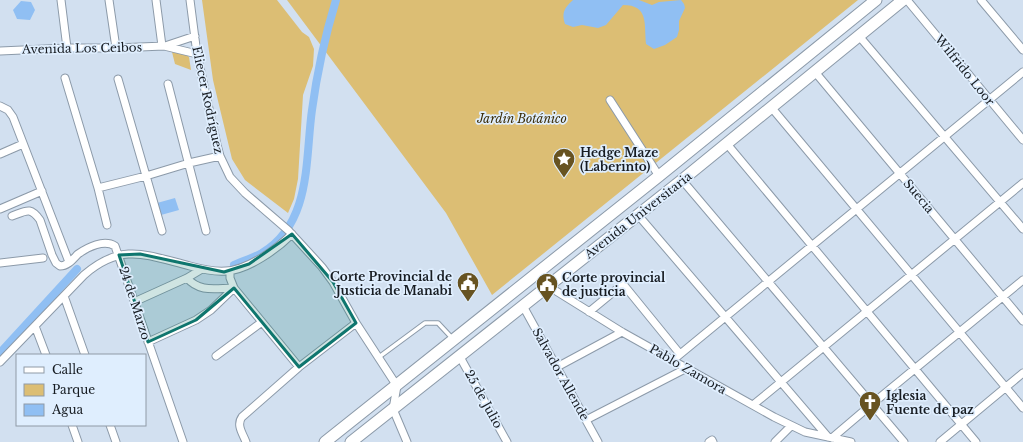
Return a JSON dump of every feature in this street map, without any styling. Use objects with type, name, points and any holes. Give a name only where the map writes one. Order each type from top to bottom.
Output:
[{"type":"main road","name":"Avenida Universitaria","points":[[325,442],[659,176],[876,0]]},
{"type":"main road","name":"Avenida Universitaria","points":[[351,442],[682,180],[903,0]]},
{"type":"street","points":[[61,0],[67,48]]},
{"type":"street","points":[[109,0],[116,48]]},
{"type":"street","points":[[156,0],[163,46]]},
{"type":"street","name":"Eliecer Rodríguez","points":[[190,0],[197,54],[220,156],[230,178],[245,193],[291,232],[322,267],[333,282],[356,323],[396,386]]},
{"type":"street","name":"Wilfrido Loor","points":[[907,0],[1023,140]]},
{"type":"street","points":[[981,0],[1023,50]]},
{"type":"street","points":[[163,46],[195,36]]},
{"type":"street","points":[[860,36],[1023,229]]},
{"type":"street","points":[[163,46],[197,54]]},
{"type":"street","name":"Avenida Los Ceibos","points":[[0,51],[163,46]]},
{"type":"street","name":"Suecia","points":[[815,72],[1023,321]]},
{"type":"street","points":[[673,360],[1023,72]]},
{"type":"street","points":[[65,78],[98,188],[107,225]]},
{"type":"street","points":[[118,79],[162,231]]},
{"type":"street","points":[[168,84],[206,232]]},
{"type":"street","points":[[610,100],[659,176]]},
{"type":"street","points":[[0,106],[8,110],[13,117],[69,262]]},
{"type":"street","points":[[771,107],[1023,408]]},
{"type":"street","points":[[0,154],[23,144]]},
{"type":"street","points":[[726,144],[976,442]]},
{"type":"street","points":[[98,188],[220,156]]},
{"type":"street","points":[[682,180],[904,442]]},
{"type":"street","points":[[753,405],[1023,183]]},
{"type":"street","points":[[0,209],[42,191]]},
{"type":"street","points":[[12,216],[28,210],[40,220],[52,255],[58,265],[63,266],[82,251],[104,243],[111,243],[116,246],[119,255]]},
{"type":"street","points":[[638,215],[781,382],[833,439],[872,404],[1023,280]]},
{"type":"street","points":[[0,362],[93,267],[106,259],[119,255],[145,255],[202,269],[224,272],[249,264],[270,252],[291,232]]},
{"type":"street","name":"24 de Marzo","points":[[119,255],[183,442]]},
{"type":"street","points":[[0,263],[43,258]]},
{"type":"street","points":[[134,302],[188,278],[202,269]]},
{"type":"street","points":[[230,271],[230,278],[234,288],[299,367]]},
{"type":"street","name":"Pablo Zamora","points":[[540,271],[548,286],[589,312],[791,426],[805,432],[851,442]]},
{"type":"street","points":[[188,278],[192,284],[202,288],[234,288]]},
{"type":"street","points":[[589,312],[623,284],[680,354]]},
{"type":"street","points":[[148,342],[196,320],[210,310],[234,288]]},
{"type":"street","points":[[64,296],[85,354]]},
{"type":"street","name":"Salvador Allende","points":[[524,306],[598,442]]},
{"type":"street","points":[[216,356],[262,322]]},
{"type":"street","points":[[246,442],[239,426],[241,419],[299,367],[356,323]]},
{"type":"street","points":[[35,326],[46,354]]},
{"type":"street","points":[[557,367],[622,332]]},
{"type":"street","name":"25 de Julio","points":[[460,356],[507,442]]},
{"type":"street","points":[[586,420],[687,368]]},
{"type":"street","points":[[940,442],[1023,373]]},
{"type":"street","points":[[396,386],[393,409],[407,442]]},
{"type":"street","points":[[72,426],[78,442]]},
{"type":"street","points":[[110,426],[116,442]]},
{"type":"street","points":[[774,442],[791,426]]},
{"type":"street","points":[[709,442],[712,440],[713,442]]},
{"type":"lane","points":[[378,357],[425,323],[438,323],[454,340]]},
{"type":"highlighted area","points":[[292,234],[333,282],[356,323],[299,367],[234,288],[196,320],[148,342],[119,255],[140,254],[224,272],[249,264]]},
{"type":"green space","points":[[202,0],[277,0],[302,32],[309,37],[314,49],[313,66],[303,95],[298,179],[294,199],[288,213],[245,180],[232,159],[213,80]]},
{"type":"green space","name":"Jardín Botánico","points":[[287,0],[858,0],[492,295],[446,213]]},
{"type":"green space","points":[[172,52],[185,54],[189,57],[191,70],[175,64]]},
{"type":"water","points":[[573,0],[639,0],[652,5],[659,2],[681,0],[685,8],[679,21],[677,37],[665,45],[654,49],[646,44],[644,17],[637,8],[623,5],[606,25],[598,28],[582,25],[573,27],[565,24],[563,17],[566,8]]},
{"type":"water","points":[[21,1],[31,2],[35,10],[30,20],[17,19],[13,10]]},
{"type":"water","points":[[175,198],[179,210],[161,215],[157,203]]},
{"type":"waterway","points":[[234,265],[262,253],[278,240],[290,225],[298,207],[306,169],[316,82],[336,0]]},
{"type":"waterway","points":[[0,353],[77,269]]},
{"type":"place","name":"Hedge Maze (Laberinto)","points":[[564,178]]},
{"type":"place","name":"Corte Provincial de Justicia de Manabi","points":[[468,302]]},
{"type":"place","name":"Corte provincial de justicia","points":[[547,304]]},
{"type":"place","name":"Iglesia Fuente de paz","points":[[870,422]]}]
